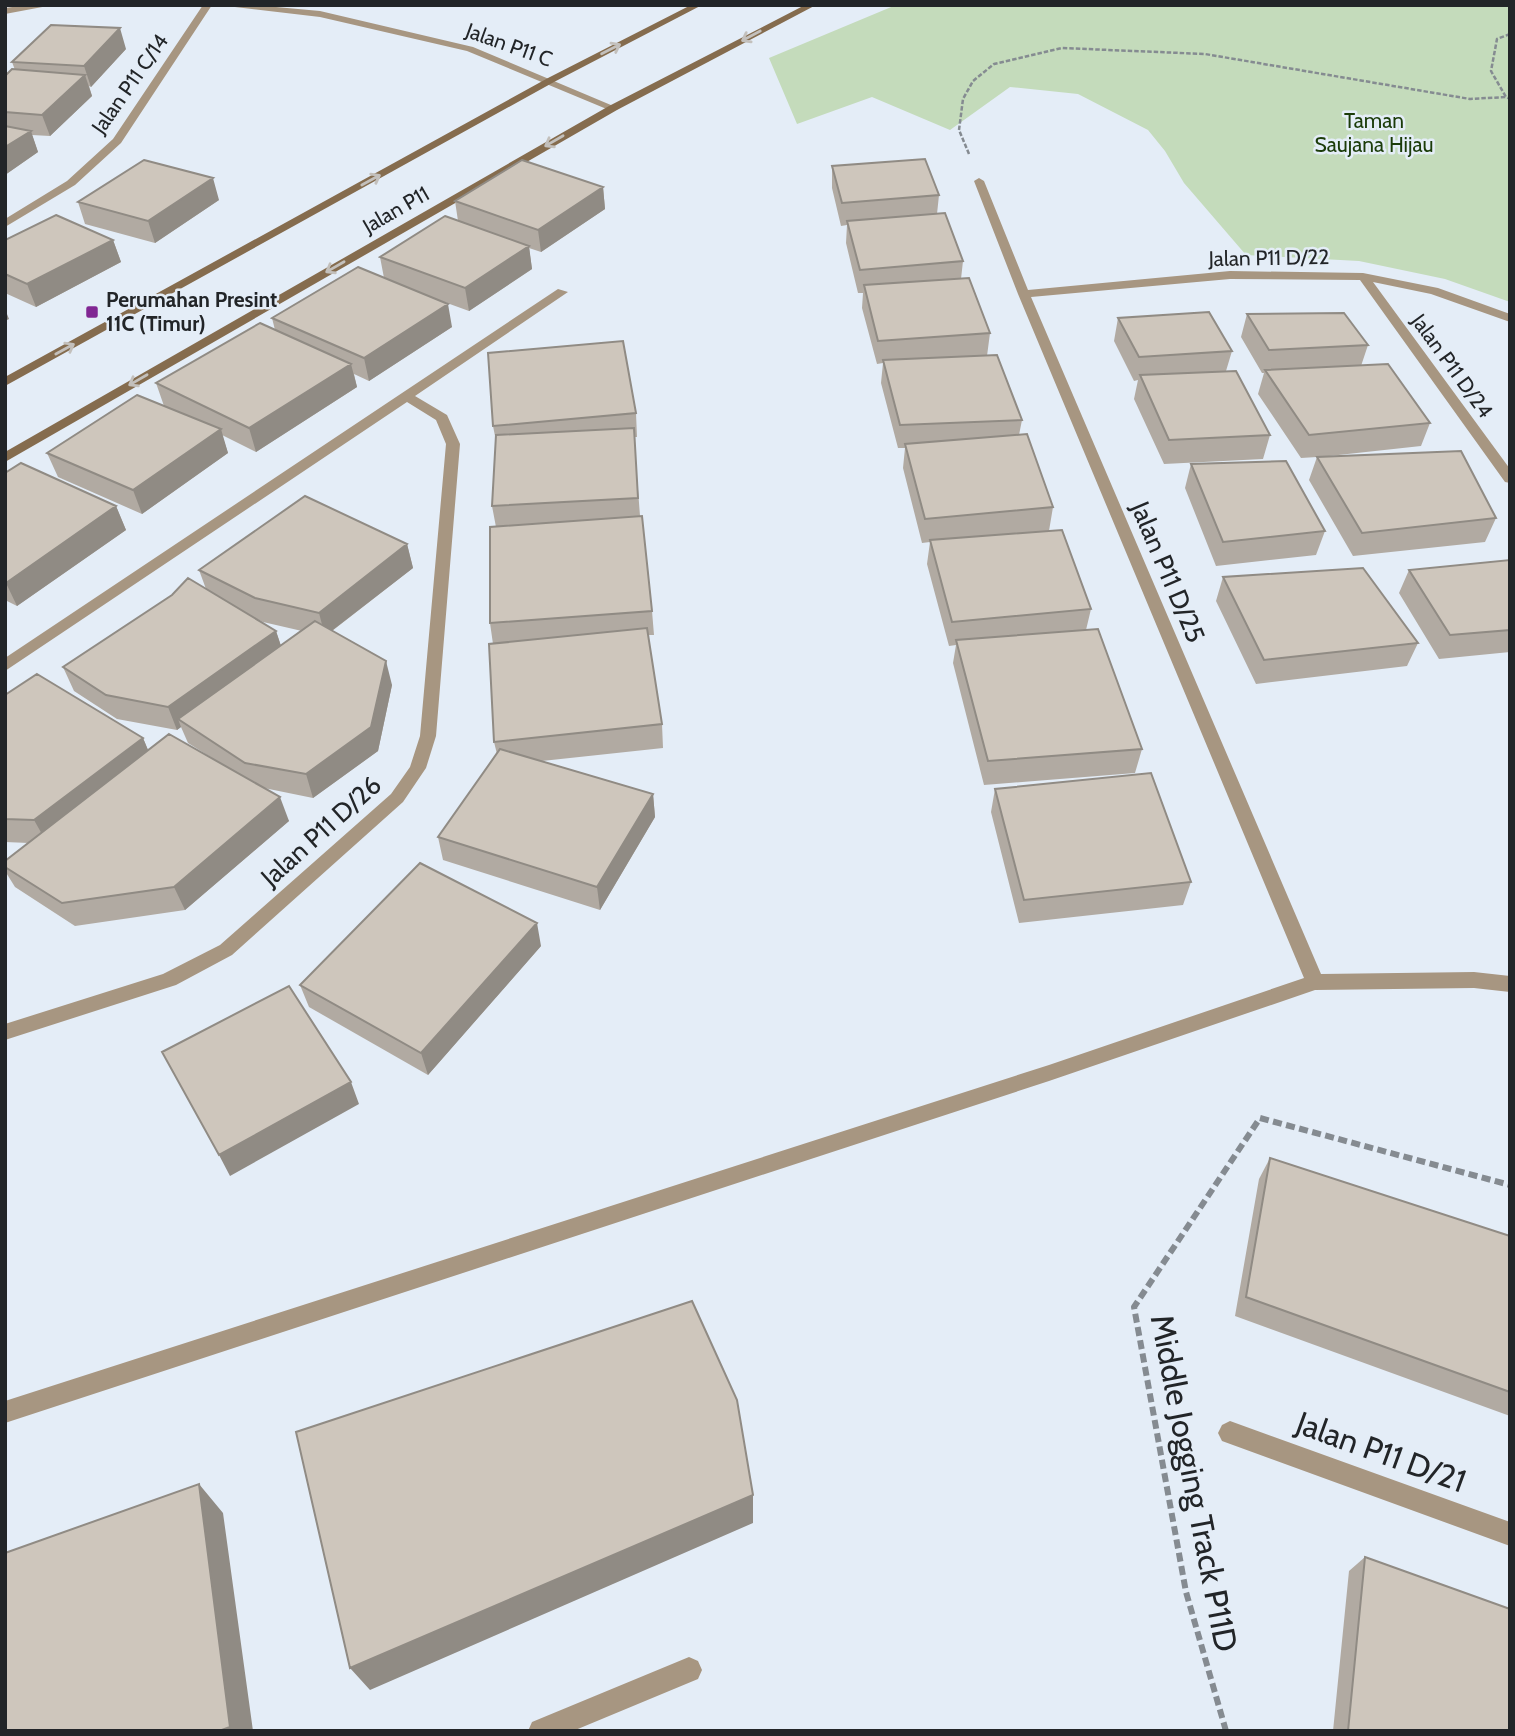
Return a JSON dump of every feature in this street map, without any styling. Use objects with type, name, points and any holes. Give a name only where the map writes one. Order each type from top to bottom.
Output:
[{"type":"main road","name":"Jalan P11","points":[[5,382],[551,80],[698,5]]},
{"type":"main road","name":"Jalan P11","points":[[5,458],[613,107],[812,5]]},
{"type":"street","points":[[5,11],[49,5]]},
{"type":"street","name":"Jalan P11 C/14","points":[[5,223],[71,183],[117,141],[208,5]]},
{"type":"street","name":"Jalan P11 C","points":[[222,5],[320,14],[470,49],[613,107]]},
{"type":"street","name":"Jalan P11 D/25","points":[[979,181],[1024,294],[1315,982]]},
{"type":"street","name":"Jalan P11 D/22","points":[[1024,294],[1230,275],[1363,277],[1434,291],[1510,318]]},
{"type":"street","name":"Jalan P11 D/24","points":[[1363,277],[1510,479]]},
{"type":"street","points":[[5,666],[562,292]]},
{"type":"street","name":"Jalan P11 D/26","points":[[5,1032],[169,980],[226,950],[397,798],[418,768],[428,736],[453,444],[442,418],[406,396]]},
{"type":"street","points":[[5,1412],[1036,1077],[1315,982],[1474,980],[1510,984]]},
{"type":"street","name":"Jalan P11 D/21","points":[[1230,1433],[1510,1534]]},
{"type":"street","points":[[541,1731],[689,1670]]},
{"type":"path","points":[[1508,98],[1491,71],[1497,39],[1510,34]]},
{"type":"path","points":[[979,181],[960,130],[963,99],[973,81],[993,64],[1062,48],[1205,54],[1470,99],[1508,98]]},
{"type":"path","name":"Middle Jogging Track P11D","points":[[1226,1731],[1186,1592],[1133,1307],[1260,1118],[1510,1185]]},
{"type":"green space","name":"Taman Saujana Hijau","points":[[896,5],[1510,5],[1510,302],[1445,279],[1359,261],[1246,255],[1184,183],[1165,151],[1148,130],[1078,94],[1010,87],[950,130],[872,97],[797,124],[769,58]]},
{"type":"building","points":[[51,25],[120,28],[84,66],[12,62]]},
{"type":"building","points":[[12,69],[85,75],[42,115],[5,112],[5,76]]},
{"type":"building","points":[[5,126],[31,131],[5,147]]},
{"type":"building","points":[[925,159],[939,195],[842,203],[832,166]]},
{"type":"building","points":[[144,160],[213,178],[148,221],[78,202]]},
{"type":"building","points":[[522,160],[603,187],[538,230],[455,201]]},
{"type":"building","points":[[945,213],[963,261],[860,270],[847,221]]},
{"type":"building","points":[[56,215],[113,240],[27,284],[5,274],[5,240]]},
{"type":"building","points":[[445,216],[529,246],[465,288],[380,257]]},
{"type":"building","points":[[358,267],[448,304],[364,358],[272,318]]},
{"type":"building","points":[[969,278],[990,333],[878,341],[864,285]]},
{"type":"building","points":[[1209,312],[1232,351],[1139,357],[1118,318]]},
{"type":"building","points":[[1344,313],[1368,345],[1269,350],[1247,314]]},
{"type":"building","points":[[260,323],[351,364],[249,428],[156,383]]},
{"type":"building","points":[[623,341],[636,413],[493,426],[488,353]]},
{"type":"building","points":[[997,355],[1022,420],[900,425],[883,360]]},
{"type":"building","points":[[1388,364],[1430,423],[1309,435],[1265,370]]},
{"type":"building","points":[[1236,371],[1270,435],[1169,440],[1140,375]]},
{"type":"building","points":[[137,395],[221,429],[133,490],[47,453]]},
{"type":"building","points":[[634,428],[638,498],[492,506],[496,435]]},
{"type":"building","points":[[1027,434],[1053,507],[925,519],[905,444]]},
{"type":"building","points":[[1461,451],[1496,518],[1362,533],[1317,457]]},
{"type":"building","points":[[1286,461],[1325,531],[1223,542],[1191,464]]},
{"type":"building","points":[[21,463],[116,506],[6,583],[5,473]]},
{"type":"building","points":[[305,496],[407,544],[319,613],[255,598],[199,570]]},
{"type":"building","points":[[642,516],[652,611],[490,623],[490,527]]},
{"type":"building","points":[[1062,530],[1091,609],[952,622],[930,540]]},
{"type":"building","points":[[1510,560],[1510,630],[1450,635],[1409,570]]},
{"type":"building","points":[[1363,568],[1418,643],[1264,660],[1223,577]]},
{"type":"building","points":[[188,578],[276,631],[168,707],[106,695],[63,667],[172,595]]},
{"type":"building","points":[[315,621],[386,661],[371,727],[306,774],[245,763],[178,719]]},
{"type":"building","points":[[647,628],[662,724],[494,742],[489,644]]},
{"type":"building","points":[[1098,629],[1142,749],[988,761],[956,640]]},
{"type":"building","points":[[37,674],[143,738],[34,820],[5,819],[5,695]]},
{"type":"building","points":[[169,734],[280,797],[174,887],[62,903],[5,867],[5,861]]},
{"type":"building","points":[[500,749],[653,794],[597,887],[438,837]]},
{"type":"building","points":[[1151,773],[1191,882],[1024,900],[995,789]]},
{"type":"building","points":[[420,863],[537,923],[421,1053],[300,985]]},
{"type":"building","points":[[289,986],[351,1082],[219,1155],[162,1052]]},
{"type":"building","points":[[1270,1158],[1510,1236],[1510,1392],[1246,1297]]},
{"type":"building","points":[[692,1301],[737,1400],[753,1495],[350,1668],[296,1432]]},
{"type":"building","points":[[199,1484],[230,1727],[219,1731],[5,1731],[5,1553]]},
{"type":"building","points":[[1365,1557],[1510,1609],[1510,1731],[1348,1731]]},
{"type":"place","name":"Perumahan Presint 11C (Timur)","points":[[92,312]]}]
